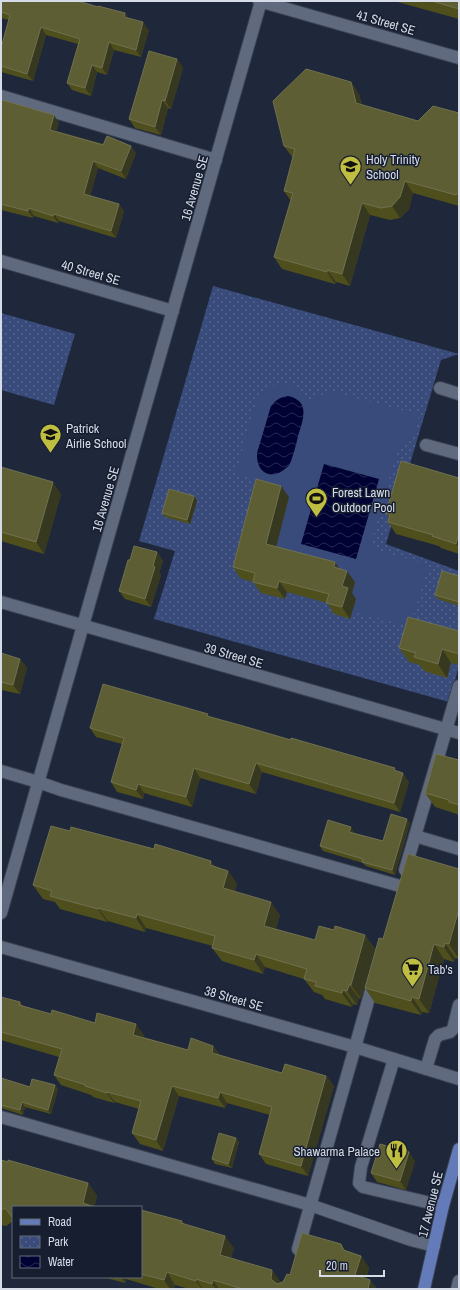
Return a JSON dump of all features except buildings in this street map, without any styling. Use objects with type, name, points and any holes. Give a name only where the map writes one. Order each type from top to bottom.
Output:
[{"type":"main road","name":"17 Avenue SE","points":[[424,1289],[443,1206],[459,1149]]},
{"type":"street","name":"41 Street SE","points":[[260,1],[459,58]]},
{"type":"street","name":"16 Avenue SE","points":[[1,913],[260,1]]},
{"type":"street","points":[[1,96],[216,160]]},
{"type":"street","name":"40 Street SE","points":[[1,261],[173,311]]},
{"type":"street","points":[[440,388],[459,394]]},
{"type":"street","points":[[426,445],[459,454]]},
{"type":"street","name":"39 Street SE","points":[[1,602],[459,733]]},
{"type":"street","points":[[1,771],[399,890],[459,686]]},
{"type":"street","points":[[415,836],[459,849]]},
{"type":"street","name":"38 Street SE","points":[[1,947],[355,1047],[459,1079]]},
{"type":"street","points":[[295,1259],[378,967]]},
{"type":"street","points":[[426,1069],[435,1039],[439,1035],[450,1032],[453,1029],[459,1005]]},
{"type":"street","points":[[394,1059],[360,1168],[359,1183],[363,1187],[443,1206]]},
{"type":"street","points":[[1,1117],[310,1205],[411,1240],[434,1246]]},
{"type":"street","points":[[457,1289],[459,1281]]},
{"type":"green space","points":[[213,286],[459,354],[441,360],[386,544],[459,571],[459,666],[449,702],[154,619],[175,551],[139,541]]},
{"type":"green space","points":[[1,313],[75,334],[54,405],[1,390]]},
{"type":"green space","name":"Forest Lawn Outdoor Pool","points":[[285,384],[299,390],[309,401],[329,391],[419,415],[412,440],[398,447],[370,548],[429,565],[410,627],[353,611],[350,619],[334,614],[336,606],[287,593],[285,599],[261,593],[263,584],[240,578],[266,482],[236,473],[257,398],[263,392],[276,385]]},
{"type":"water","points":[[288,396],[295,398],[303,407],[304,412],[302,424],[290,464],[279,473],[268,474],[263,472],[260,467],[257,453],[271,406],[278,399]]},
{"type":"water","points":[[324,464],[379,479],[356,559],[301,544]]},
{"type":"place","name":"Holy Trinity School","points":[[350,186]]},
{"type":"place","name":"Patrick Airlie School","points":[[51,454]]},
{"type":"place","name":"Forest Lawn Outdoor Pool","points":[[317,518]]},
{"type":"place","name":"Tab's","points":[[412,988]]},
{"type":"place","name":"Shawarma Palace","points":[[396,1170]]}]
